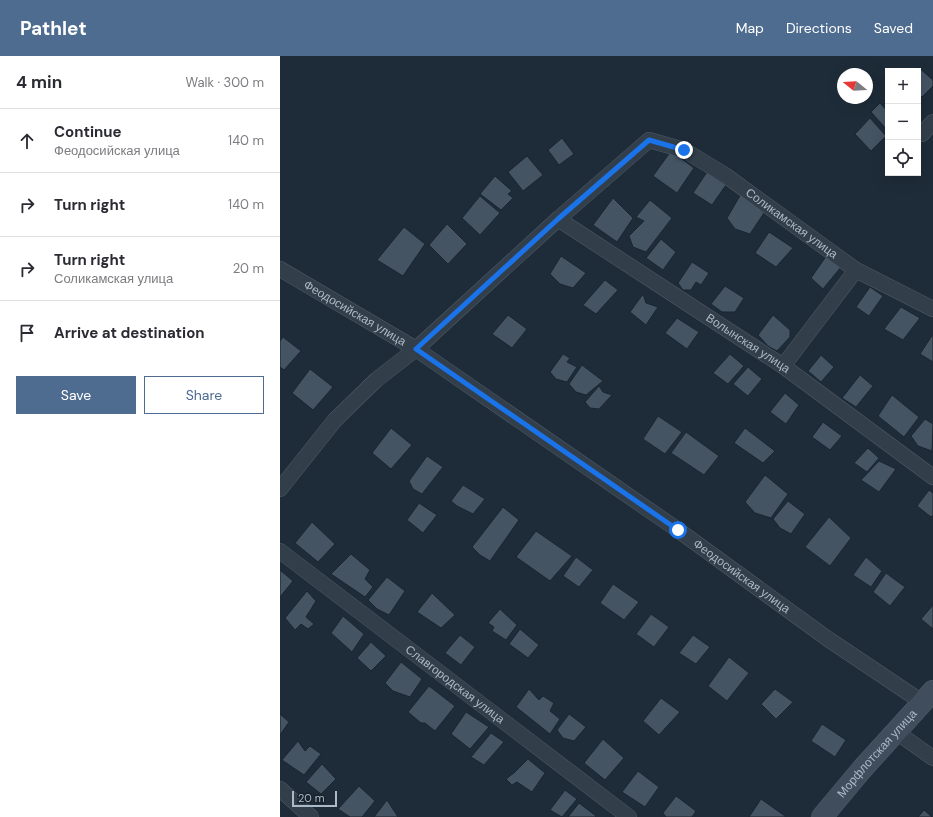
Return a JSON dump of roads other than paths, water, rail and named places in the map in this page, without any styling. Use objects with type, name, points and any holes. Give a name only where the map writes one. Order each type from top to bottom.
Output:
[{"type":"street","points":[[922,134],[933,122]]},
{"type":"street","name":"Соликамская улица","points":[[558,219],[649,140],[684,150],[725,175],[856,270],[933,309]]},
{"type":"street","points":[[280,489],[335,420],[376,380],[416,349],[558,219]]},
{"type":"street","name":"Волынская улица","points":[[558,219],[783,366],[933,477]]},
{"type":"street","name":"Феодосийская улица","points":[[280,269],[416,349],[678,530],[828,639],[927,696]]},
{"type":"street","points":[[783,366],[856,270]]},
{"type":"street","name":"Славгородская улица","points":[[280,551],[629,817]]},
{"type":"street","name":"Морфлотская улица","points":[[822,817],[895,731],[927,696]]},
{"type":"street","points":[[895,731],[933,758]]},
{"type":"street","points":[[280,789],[311,817]]}]
